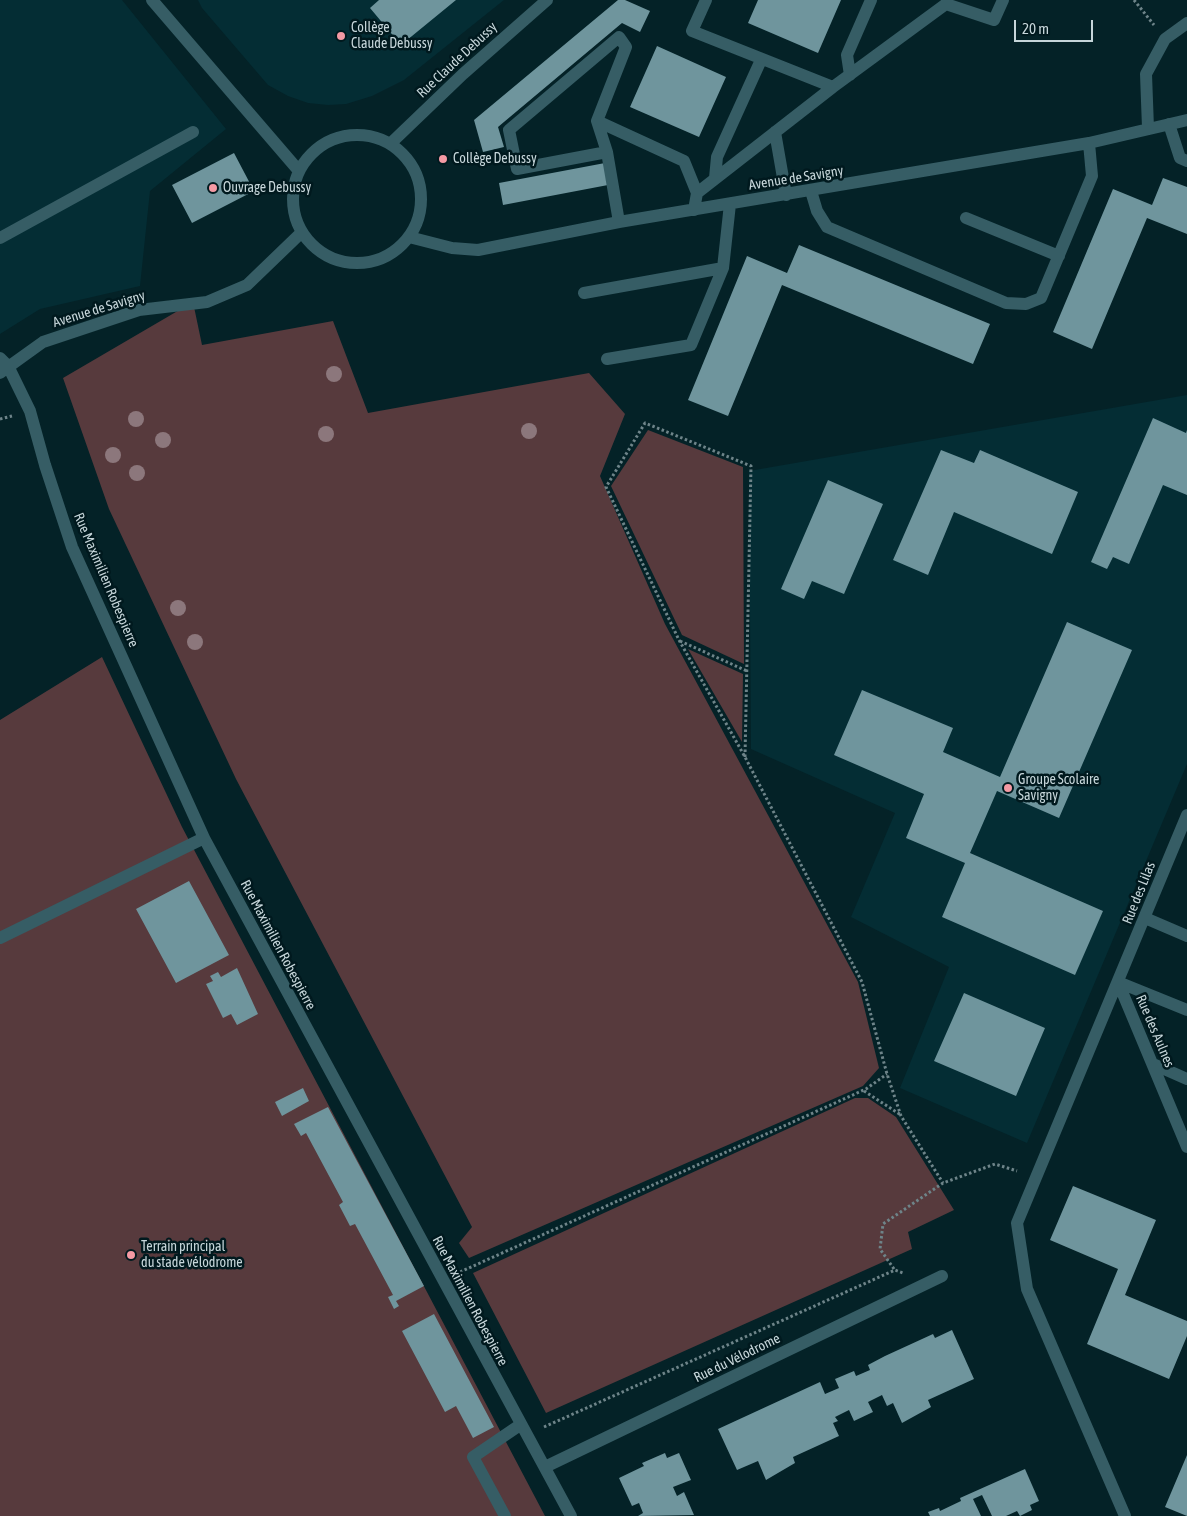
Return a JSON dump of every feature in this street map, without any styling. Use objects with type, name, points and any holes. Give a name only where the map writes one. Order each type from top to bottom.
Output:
[{"type":"street","points":[[152,0],[299,171]]},
{"type":"street","name":"Rue Claude Debussy","points":[[390,144],[463,74],[547,0]]},
{"type":"street","points":[[706,0],[692,31],[833,87]]},
{"type":"street","points":[[850,75],[847,56],[871,0]]},
{"type":"street","points":[[696,193],[945,1],[994,20],[1003,0]]},
{"type":"street","points":[[1148,128],[1146,74],[1166,39],[1187,23]]},
{"type":"street","points":[[607,152],[518,169],[509,130],[619,37],[626,46],[597,121],[607,152],[619,222]]},
{"type":"street","points":[[715,178],[717,157],[761,60]]},
{"type":"street","name":"Avenue de Savigny","points":[[409,237],[452,248],[478,250],[619,222],[811,191],[1089,142],[1187,120]]},
{"type":"street","points":[[597,121],[684,161],[696,193],[694,210]]},
{"type":"street","points":[[1169,124],[1180,158],[1187,161]]},
{"type":"street","points":[[0,238],[194,132]]},
{"type":"street","points":[[775,132],[786,195]]},
{"type":"street","points":[[349,135],[370,136],[390,144],[406,158],[417,176],[421,197],[419,211],[409,237],[394,251],[374,260],[354,263],[334,258],[315,248],[302,232],[294,212],[293,191],[299,171],[311,154],[335,139],[349,135]]},
{"type":"street","points":[[811,191],[816,211],[827,227],[1006,303],[1026,304],[1041,298],[1092,176],[1089,142]]},
{"type":"street","points":[[606,359],[691,345],[722,268],[730,204]]},
{"type":"street","points":[[966,218],[1059,256]]},
{"type":"street","name":"Avenue de Savigny","points":[[2,366],[43,342],[139,310],[207,302],[247,285],[302,232]]},
{"type":"street","points":[[584,293],[722,268]]},
{"type":"street","name":"Rue Maximilien Robespierre","points":[[2,366],[30,411],[45,465],[72,547],[204,838],[442,1281],[546,1467],[571,1516]]},
{"type":"street","name":"Rue des Lilas","points":[[1125,1516],[1027,1289],[1018,1223],[1187,815]]},
{"type":"street","points":[[0,938],[204,838]]},
{"type":"street","points":[[1144,918],[1187,936]]},
{"type":"street","points":[[1118,982],[1187,1010]]},
{"type":"street","name":"Rue des Aulnes","points":[[1118,982],[1187,1147]]},
{"type":"street","points":[[1153,1064],[1187,1079]]},
{"type":"street","name":"Rue du Vélodrome","points":[[546,1467],[942,1276]]},
{"type":"street","points":[[505,1516],[473,1457],[524,1430]]},
{"type":"path","points":[[1134,0],[1166,39]]},
{"type":"path","points":[[745,757],[751,466],[645,423],[606,487],[679,640],[745,757],[862,982],[887,1074],[902,1116],[943,1183]]},
{"type":"path","points":[[679,640],[747,671]]},
{"type":"path","points":[[442,1281],[864,1090],[887,1074]]},
{"type":"path","points":[[864,1090],[902,1116]]},
{"type":"path","points":[[930,1282],[895,1270],[880,1248],[883,1224],[943,1183],[996,1164],[1036,1178]]},
{"type":"path","points":[[524,1430],[895,1270]]},
{"type":"shaded area","points":[[0,0],[122,0],[226,129],[150,191],[140,286],[40,309],[0,334]]},
{"type":"shaded area","name":"Collège Claude Debussy","points":[[198,0],[504,0],[404,80],[372,96],[346,104],[328,105],[308,103],[288,96],[268,85],[202,8]]},
{"type":"shaded area","points":[[193,302],[202,345],[333,321],[368,413],[589,373],[625,414],[600,476],[665,624],[858,982],[879,1068],[863,1086],[469,1258],[459,1243],[472,1227],[236,779],[109,509],[63,378]]},
{"type":"shaded area","name":"Groupe Scolaire Savigny","points":[[1187,395],[1187,764],[1027,1143],[900,1088],[949,967],[851,917],[895,813],[751,749],[749,471]]},
{"type":"shaded area","points":[[648,430],[743,467],[744,664],[682,635],[611,486]]},
{"type":"shaded area","points":[[688,649],[743,674],[742,742]]},
{"type":"shaded area","points":[[102,657],[182,827],[545,1516],[0,1516],[0,720]]},
{"type":"shaded area","points":[[855,1098],[868,1098],[896,1117],[954,1210],[908,1232],[912,1249],[546,1413],[473,1273]]},
{"type":"building","points":[[379,0],[456,0],[401,45],[370,8]]},
{"type":"building","points":[[618,0],[625,0],[650,11],[640,32],[622,23],[498,127],[504,147],[483,152],[474,120]]},
{"type":"building","points":[[758,0],[841,0],[818,53],[748,23]]},
{"type":"building","points":[[657,46],[726,77],[699,137],[630,107]]},
{"type":"building","name":"Ouvrage Debussy","points":[[234,153],[254,191],[192,223],[172,185]]},
{"type":"building","points":[[605,163],[608,185],[503,205],[499,183]]},
{"type":"building","points":[[1163,178],[1187,187],[1187,234],[1147,218],[1092,349],[1053,332],[1113,189],[1152,205]]},
{"type":"building","points":[[799,245],[990,324],[973,364],[782,285],[728,416],[688,400],[747,256],[787,273]]},
{"type":"building","points":[[1153,418],[1186,433],[1187,430],[1187,495],[1163,485],[1129,564],[1113,557],[1107,569],[1091,562]]},
{"type":"building","points":[[941,450],[974,463],[980,450],[1078,492],[1052,554],[954,512],[928,575],[893,560]]},
{"type":"building","points":[[828,480],[883,504],[844,594],[812,581],[804,599],[781,589]]},
{"type":"building","points":[[1067,622],[1132,650],[1059,818],[997,791],[970,853],[1103,911],[1075,975],[942,917],[965,863],[906,838],[924,794],[834,755],[862,690],[953,728],[943,752],[1000,777]]},
{"type":"building","points":[[189,881],[229,955],[176,983],[136,909]]},
{"type":"building","points":[[237,968],[258,1014],[237,1025],[231,1014],[223,1018],[206,984],[213,981],[210,976],[218,972],[221,977]]},
{"type":"building","points":[[964,993],[1045,1028],[1016,1096],[934,1061]]},
{"type":"building","points":[[303,1088],[309,1101],[282,1116],[275,1102]]},
{"type":"building","points":[[328,1107],[424,1286],[396,1301],[399,1306],[394,1309],[388,1297],[393,1295],[355,1224],[350,1226],[339,1205],[343,1202],[306,1133],[301,1136],[294,1124]]},
{"type":"building","points":[[1073,1186],[1156,1220],[1125,1295],[1187,1321],[1187,1336],[1169,1379],[1087,1344],[1118,1269],[1050,1240]]},
{"type":"building","points":[[434,1314],[494,1427],[473,1438],[456,1406],[445,1412],[402,1331]]},
{"type":"building","points":[[952,1330],[974,1379],[928,1400],[931,1407],[902,1423],[893,1403],[887,1406],[882,1395],[868,1402],[873,1412],[854,1421],[849,1410],[835,1417],[838,1421],[833,1423],[839,1436],[793,1457],[795,1463],[766,1480],[758,1461],[737,1470],[718,1429],[820,1382],[825,1394],[839,1388],[835,1379],[854,1371],[856,1376],[870,1370],[868,1365],[885,1356],[933,1334],[935,1338]]},
{"type":"building","points":[[665,1453],[667,1458],[679,1453],[691,1480],[673,1487],[677,1496],[684,1492],[694,1515],[638,1516],[643,1513],[639,1503],[632,1506],[619,1478],[644,1466],[642,1463]]},
{"type":"building","points":[[1187,1455],[1187,1516],[1165,1507]]},
{"type":"building","points":[[1025,1469],[1039,1501],[1030,1505],[1032,1510],[1020,1516],[1017,1511],[1006,1516],[992,1516],[982,1495],[973,1499],[981,1516],[930,1516],[928,1512],[939,1508],[940,1511],[961,1501],[960,1498]]},
{"type":"place","name":"Collège Claude Debussy","points":[[341,36]]},
{"type":"place","name":"Collège Debussy","points":[[443,159]]},
{"type":"place","name":"Ouvrage Debussy","points":[[213,188]]},
{"type":"place","name":"Groupe Scolaire Savigny","points":[[1008,788]]},
{"type":"place","name":"Terrain principal du stade vélodrome","points":[[131,1255]]}]
